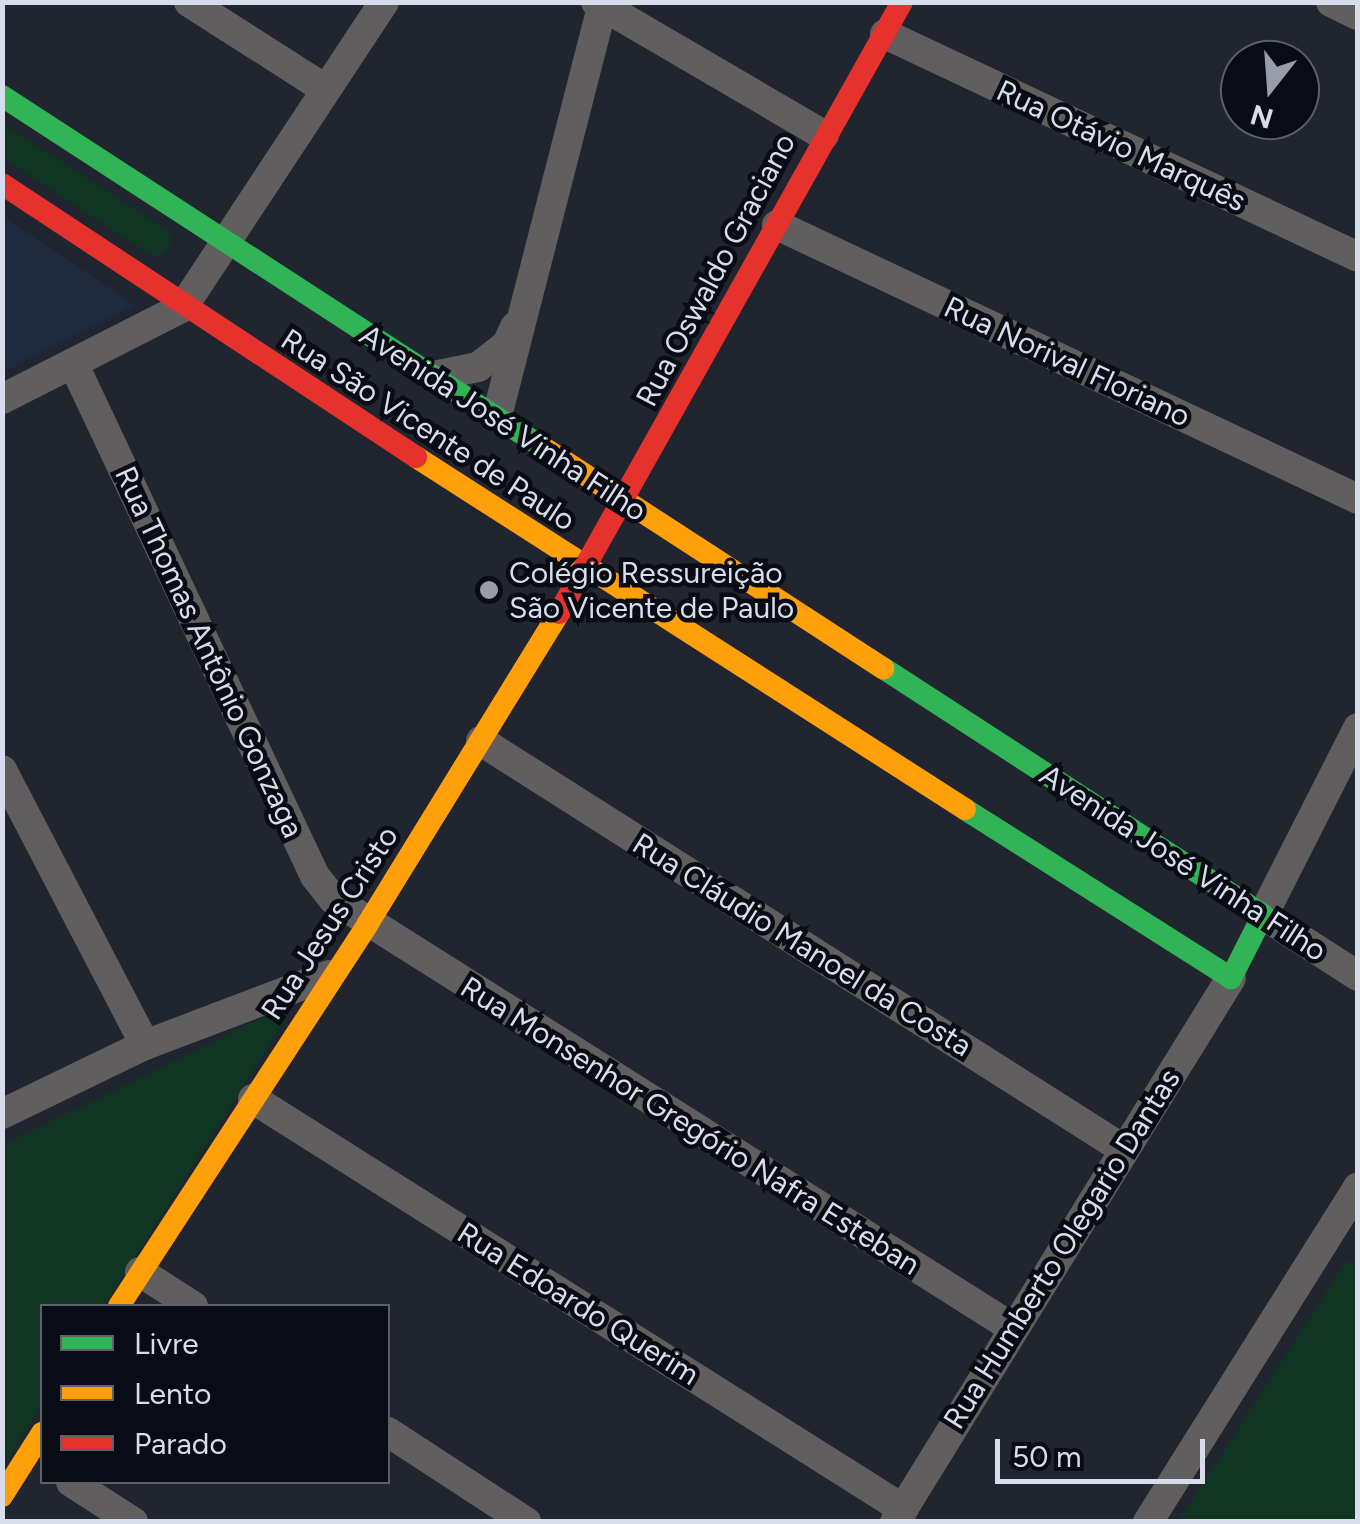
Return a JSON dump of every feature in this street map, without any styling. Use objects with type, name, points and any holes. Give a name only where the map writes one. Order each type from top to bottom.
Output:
[{"type":"street","points":[[189,2],[325,89]]},
{"type":"street","points":[[2,399],[183,307],[228,245],[384,2]]},
{"type":"street","name":"Rua Oswaldo Graciano","points":[[586,568],[824,134],[902,2]]},
{"type":"street","points":[[1331,2],[1358,14]]},
{"type":"street","points":[[497,416],[599,4],[824,134]]},
{"type":"street","name":"Rua Otávio Marquês","points":[[885,34],[1358,257]]},
{"type":"street","name":"Avenida José Vinha Filho","points":[[2,96],[1358,976]]},
{"type":"street","name":"Rua São Vicente de Paulo","points":[[2,184],[183,307],[586,568],[1231,978]]},
{"type":"street","name":"Rua Norival Floriano","points":[[776,225],[1358,499]]},
{"type":"street","points":[[433,376],[478,368],[507,344],[526,306]]},
{"type":"street","name":"Rua Thomas Antônio Gonzaga","points":[[73,363],[314,876],[367,925]]},
{"type":"street","name":"Rua Jesus Cristo","points":[[120,1304],[329,975],[367,925],[586,568]]},
{"type":"street","points":[[1231,978],[1358,728]]},
{"type":"street","name":"Rua Cláudio Manoel da Costa","points":[[481,742],[1123,1149]]},
{"type":"street","points":[[2,770],[145,1045]]},
{"type":"street","name":"Rua Monsenhor Gregório Nafra Esteban","points":[[367,925],[1014,1328]]},
{"type":"street","points":[[2,1114],[145,1045],[329,975]]},
{"type":"street","name":"Rua Humberto Olegario Dantas","points":[[899,1516],[1231,978]]},
{"type":"street","name":"Rua Edoardo Querim","points":[[253,1098],[899,1516]]},
{"type":"street","points":[[1148,1522],[1358,1187]]},
{"type":"street","points":[[140,1272],[190,1304]]},
{"type":"street","points":[[390,1433],[526,1522]]},
{"type":"street","points":[[2,1496],[38,1450]]},
{"type":"street","points":[[74,1484],[134,1522]]},
{"type":"shaded area","points":[[3,216],[135,305],[3,372]]},
{"type":"green space","points":[[2,123],[168,230],[172,242],[165,253],[153,257],[3,158]]},
{"type":"green space","points":[[279,1009],[287,1017],[105,1304],[40,1304],[40,1407],[3,1468],[3,1145]]},
{"type":"green space","points":[[1347,1260],[1358,1267],[1357,1521],[1178,1521]]},
{"type":"traffic: fast","points":[[2,96],[547,450]]},
{"type":"traffic: fast","points":[[883,668],[1263,915],[1231,978],[965,809]]},
{"type":"traffic: slow","points":[[547,450],[883,668]]},
{"type":"traffic: slow","points":[[416,457],[965,809]]},
{"type":"traffic: slow","points":[[120,1304],[367,925],[559,613]]},
{"type":"traffic: slow","points":[[2,1496],[40,1436]]},
{"type":"traffic: jam","points":[[559,613],[902,2]]},
{"type":"traffic: jam","points":[[2,184],[416,457]]},
{"type":"place","name":"Colégio Ressureição São Vicente de Paulo","points":[[489,590]]}]
